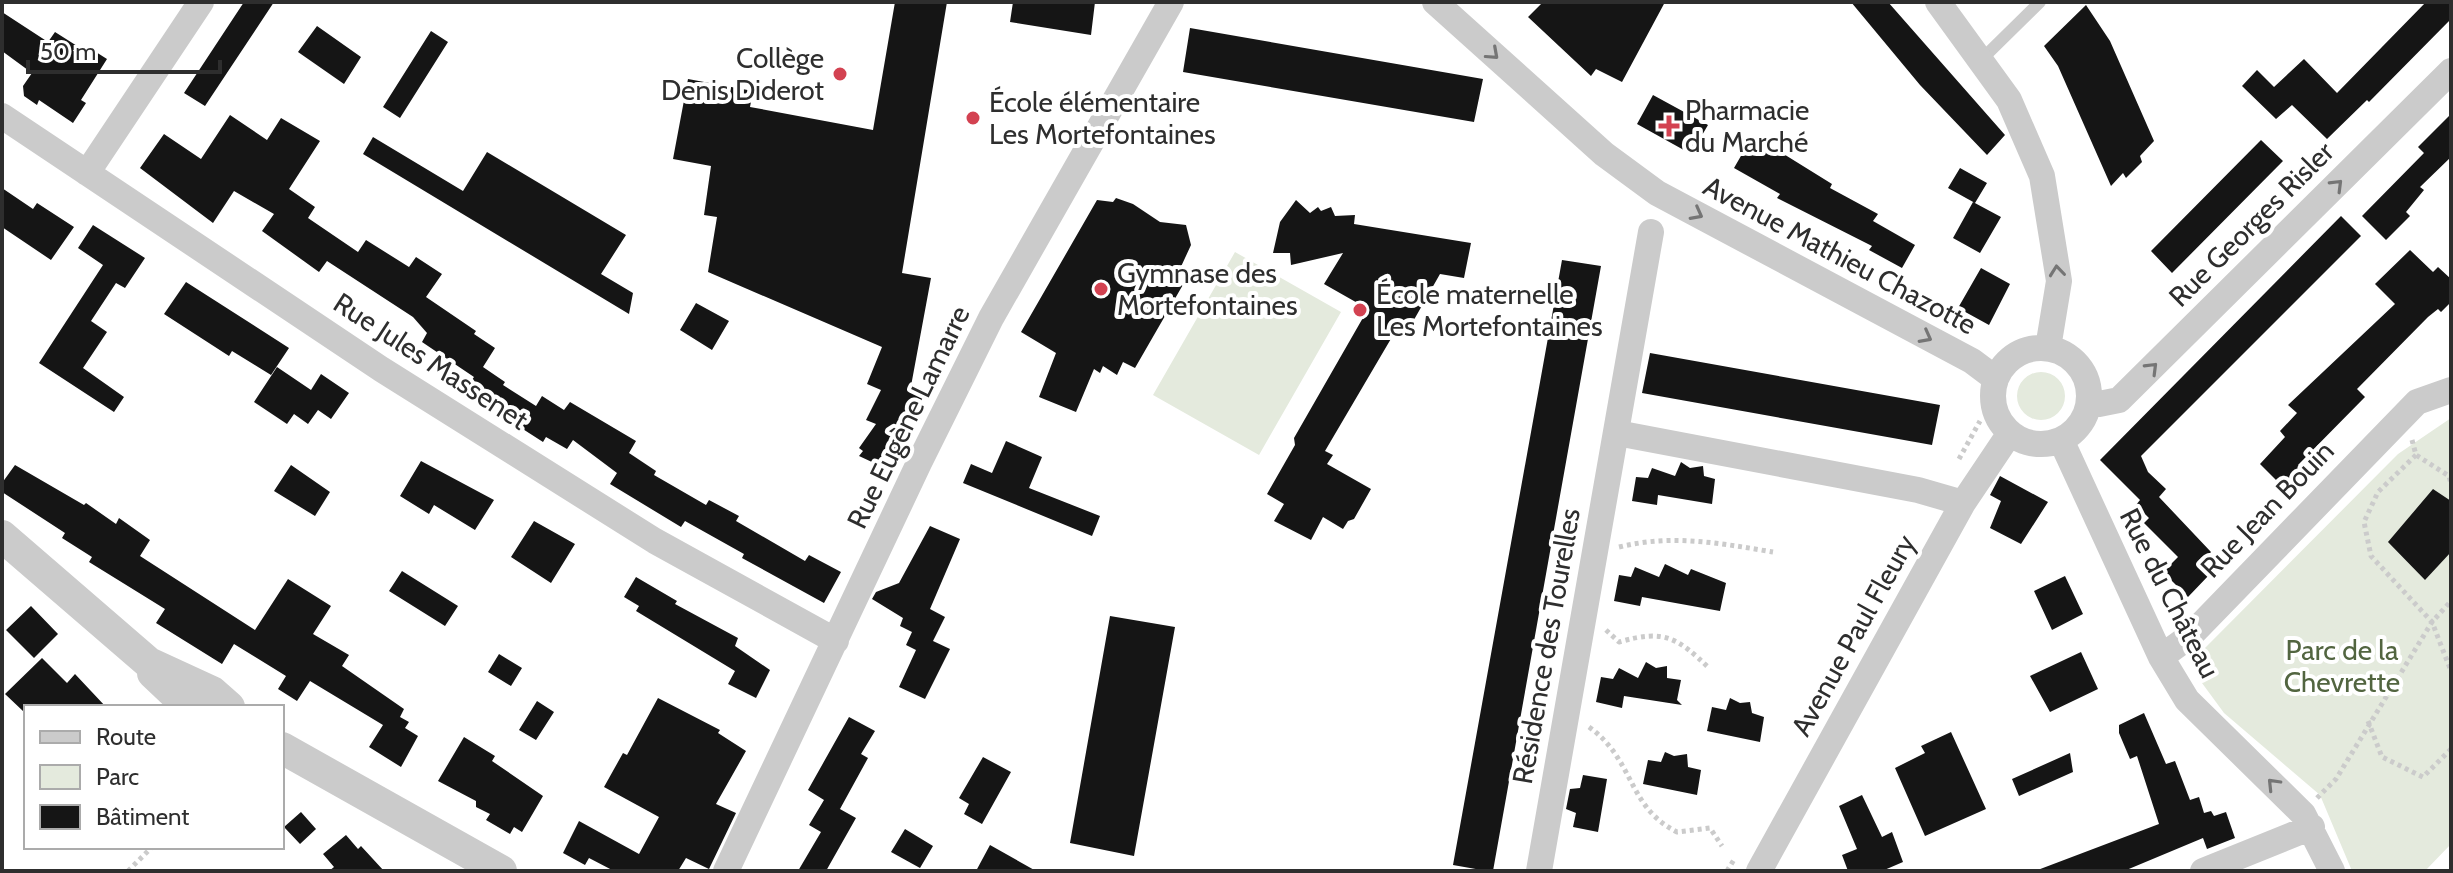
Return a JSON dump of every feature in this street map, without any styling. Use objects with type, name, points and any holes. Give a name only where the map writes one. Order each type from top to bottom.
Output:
[{"type":"street","points":[[87,173],[201,2]]},
{"type":"street","name":"Rue Eugène Lamarre","points":[[726,871],[991,318],[1171,2]]},
{"type":"street","name":"Avenue Mathieu Chazotte","points":[[1435,2],[1604,154],[1657,193],[1972,361],[1996,379]]},
{"type":"street","points":[[1938,2],[2009,100],[2042,176],[2059,281],[2048,348]]},
{"type":"street","name":"Rue Georges Risler","points":[[2089,400],[2099,404],[2119,400],[2451,71]]},
{"type":"street","name":"Rue Jules Massenet","points":[[2,116],[381,369],[655,541],[836,641]]},
{"type":"street","name":"Résidence des Tourelles","points":[[1539,871],[1651,232]]},
{"type":"street","points":[[2048,348],[2074,360],[2088,385],[2089,400],[2080,424],[2061,440],[2034,444],[2010,433],[1994,410],[1996,379],[2009,359],[2021,352],[2048,348]]},
{"type":"street","name":"Rue Jean Bouin","points":[[2161,657],[2190,636],[2451,367]]},
{"type":"street","name":"Rue Jean Bouin","points":[[2417,402],[2451,390]]},
{"type":"street","points":[[1617,433],[1918,490],[1963,503]]},
{"type":"street","name":"Avenue Paul Fleury","points":[[1759,871],[1963,503],[2010,433]]},
{"type":"street","name":"Rue du Château","points":[[2061,440],[2161,657],[2195,710],[2307,821],[2332,871]]},
{"type":"street","points":[[2,536],[149,663],[212,692],[227,705]]},
{"type":"street","points":[[149,663],[153,675],[187,705]]},
{"type":"street","points":[[284,749],[501,871]]},
{"type":"street","points":[[2203,871],[2307,821]]},
{"type":"lane","points":[[1980,61],[2040,2]]},
{"type":"path","points":[[2413,444],[2416,455],[2449,476],[2451,484]]},
{"type":"path","points":[[2416,455],[2378,492],[2364,522],[2371,556],[2432,622],[2451,671]]},
{"type":"path","points":[[1595,553],[1659,538],[1682,538],[1773,552]]},
{"type":"path","points":[[2307,821],[2432,622],[2451,601]]},
{"type":"path","points":[[1594,626],[1605,630],[1619,642],[1641,636],[1669,637],[1710,669]]},
{"type":"path","points":[[1578,719],[1602,737],[1620,758],[1646,811],[1677,832],[1710,828],[1722,846]]},
{"type":"path","points":[[2368,721],[2382,757],[2423,777],[2451,749]]},
{"type":"path","points":[[128,871],[150,849]]},
{"type":"green space","points":[[1235,252],[1341,312],[1259,455],[1153,395]]},
{"type":"green space","points":[[2041,372],[2058,379],[2065,396],[2058,413],[2041,420],[2024,413],[2017,396],[2024,379]]},
{"type":"green space","name":"Parc de la Chevrette","points":[[2451,418],[2451,844],[2425,871],[2352,871],[2320,795],[2224,713],[2202,683],[2203,650],[2398,454]]},
{"type":"building","points":[[244,2],[274,2],[205,106],[184,93]]},
{"type":"building","points":[[895,2],[947,2],[902,273],[931,278],[911,386],[911,391],[923,397],[887,469],[859,456],[863,451],[859,448],[876,424],[866,420],[881,390],[867,384],[882,347],[708,272],[717,217],[704,215],[711,166],[673,159],[688,79],[753,91],[750,107],[873,130]]},
{"type":"building","points":[[1013,2],[1095,2],[1091,35],[1010,22]]},
{"type":"building","points":[[1543,2],[1665,2],[1622,82],[1596,69],[1591,76],[1528,17]]},
{"type":"building","points":[[1851,2],[1888,2],[2005,135],[1987,155],[1920,85]]},
{"type":"building","points":[[2426,2],[2451,2],[2451,19],[2369,102],[2367,100],[2327,139],[2292,105],[2276,119],[2242,86],[2257,70],[2274,87],[2304,59],[2337,93]]},
{"type":"building","points":[[2086,5],[2110,41],[2154,141],[2140,156],[2142,162],[2126,178],[2123,173],[2111,186],[2058,66],[2044,46]]},
{"type":"building","points":[[2,12],[48,42],[55,32],[85,51],[88,47],[107,59],[81,100],[86,103],[73,123],[39,100],[37,105],[24,96],[23,86],[32,73],[2,51]]},
{"type":"building","points":[[317,26],[361,57],[344,84],[298,52]]},
{"type":"building","points":[[1190,28],[1483,79],[1474,122],[1183,72]]},
{"type":"building","points":[[431,31],[448,42],[400,118],[383,107]]},
{"type":"building","points":[[1653,95],[1708,125],[1691,154],[1637,124]]},
{"type":"building","points":[[2451,114],[2451,157],[2420,187],[2424,190],[2406,212],[2410,216],[2386,240],[2362,216],[2424,153],[2418,147]]},
{"type":"building","points":[[230,115],[267,140],[281,118],[320,141],[289,189],[315,207],[308,218],[358,252],[366,240],[409,267],[416,257],[442,274],[426,297],[495,348],[483,367],[505,382],[503,385],[536,406],[542,396],[564,410],[570,402],[636,441],[629,453],[656,471],[654,475],[706,505],[709,500],[739,516],[736,521],[805,561],[809,555],[841,572],[824,603],[742,558],[744,554],[685,521],[681,527],[610,484],[617,473],[573,440],[567,449],[546,437],[543,442],[464,391],[474,377],[422,342],[427,333],[413,317],[327,261],[319,272],[262,231],[274,214],[234,191],[213,223],[140,168],[164,134],[201,159]]},
{"type":"building","points":[[1753,135],[1832,184],[1830,188],[1878,214],[1873,221],[1915,245],[1902,268],[1869,250],[1872,246],[1777,198],[1780,194],[1734,168]]},
{"type":"building","points":[[373,137],[463,191],[487,152],[626,235],[601,274],[633,293],[629,314],[363,154]]},
{"type":"building","points":[[2261,140],[2283,161],[2172,273],[2151,251]]},
{"type":"building","points":[[1960,168],[1987,183],[1975,203],[1948,188]]},
{"type":"building","points":[[2,188],[33,209],[37,203],[74,227],[51,260],[2,227]]},
{"type":"building","points":[[1116,198],[1133,204],[1160,222],[1186,225],[1191,245],[1179,271],[1188,276],[1135,368],[1123,362],[1117,375],[1103,366],[1100,373],[1094,369],[1076,412],[1039,397],[1056,353],[1021,332],[1097,200],[1113,202]]},
{"type":"building","points":[[1296,200],[1310,213],[1318,207],[1321,211],[1331,207],[1335,216],[1355,215],[1354,224],[1471,243],[1464,278],[1440,274],[1411,325],[1402,320],[1325,451],[1333,455],[1327,464],[1371,489],[1354,519],[1348,521],[1343,529],[1323,517],[1311,540],[1274,521],[1284,504],[1267,494],[1295,445],[1294,438],[1368,309],[1324,284],[1343,253],[1291,265],[1290,253],[1273,253],[1280,222]]},
{"type":"building","points":[[1973,202],[2001,217],[1980,253],[1953,238]]},
{"type":"building","points":[[2341,216],[2361,236],[2141,456],[2148,472],[2166,489],[2159,497],[2211,552],[2205,559],[2212,566],[2207,571],[2210,574],[2188,597],[2163,572],[2178,557],[2144,523],[2149,518],[2136,505],[2140,500],[2100,460]]},
{"type":"building","points":[[93,225],[145,258],[125,288],[116,283],[91,321],[107,332],[83,368],[124,397],[114,412],[39,363],[103,265],[78,248]]},
{"type":"building","points":[[2410,250],[2433,272],[2438,267],[2451,279],[2451,302],[2441,312],[2438,309],[2428,317],[2357,389],[2365,397],[2298,465],[2302,469],[2283,487],[2260,464],[2285,437],[2280,431],[2297,413],[2288,405],[2395,304],[2375,284]]},
{"type":"building","points":[[1562,260],[1601,266],[1493,871],[1487,871],[1453,865]]},
{"type":"building","points":[[1981,268],[2010,284],[1989,325],[1958,308]]},
{"type":"building","points":[[186,282],[289,348],[271,375],[232,351],[229,356],[164,314]]},
{"type":"building","points":[[696,303],[729,321],[712,350],[680,330]]},
{"type":"building","points":[[1650,353],[1940,405],[1932,445],[1642,393]]},
{"type":"building","points":[[277,367],[311,390],[321,374],[349,393],[331,419],[318,410],[308,424],[294,414],[287,424],[254,402]]},
{"type":"building","points":[[1006,441],[1042,457],[1029,488],[1100,516],[1092,536],[963,483],[971,464],[992,473]]},
{"type":"building","points":[[421,461],[494,500],[475,530],[434,505],[429,514],[400,496]]},
{"type":"building","points":[[1681,462],[1690,468],[1703,466],[1704,476],[1715,479],[1712,504],[1658,495],[1657,505],[1632,501],[1636,477],[1648,478],[1652,468],[1675,476]]},
{"type":"building","points":[[15,465],[84,505],[86,503],[116,524],[119,518],[150,540],[140,556],[255,630],[288,579],[331,606],[313,634],[349,655],[342,666],[404,709],[400,717],[409,722],[405,728],[418,736],[401,767],[369,747],[383,725],[310,681],[297,701],[278,689],[286,676],[234,644],[222,664],[156,623],[165,609],[89,562],[92,557],[62,538],[65,533],[2,492],[2,483]]},
{"type":"building","points":[[291,465],[330,492],[315,516],[274,491]]},
{"type":"building","points":[[2000,476],[2048,502],[2021,544],[1990,528],[2001,501],[1990,495]]},
{"type":"building","points":[[2433,489],[2451,501],[2451,552],[2425,580],[2388,542]]},
{"type":"building","points":[[534,521],[575,544],[551,583],[511,557]]},
{"type":"building","points":[[930,526],[960,539],[930,609],[945,617],[933,641],[950,649],[925,699],[899,687],[916,650],[906,645],[912,632],[900,626],[903,618],[872,599],[876,592],[899,583]]},
{"type":"building","points":[[1665,564],[1688,575],[1691,569],[1726,583],[1720,611],[1642,597],[1640,606],[1614,601],[1619,575],[1631,577],[1635,567],[1659,577]]},
{"type":"building","points":[[402,571],[458,606],[445,626],[389,591]]},
{"type":"building","points":[[2065,576],[2083,614],[2052,630],[2034,591]]},
{"type":"building","points":[[636,577],[677,601],[675,604],[738,638],[735,646],[770,670],[756,698],[728,684],[735,671],[636,611],[639,606],[624,597]]},
{"type":"building","points":[[31,606],[58,634],[34,658],[6,630]]},
{"type":"building","points":[[1110,616],[1175,627],[1134,856],[1070,843]]},
{"type":"building","points":[[2081,652],[2098,689],[2050,712],[2030,676]]},
{"type":"building","points":[[499,654],[522,668],[511,686],[488,672]]},
{"type":"building","points":[[42,658],[67,683],[75,674],[104,705],[24,705],[24,712],[5,694]]},
{"type":"building","points":[[1646,662],[1656,668],[1667,666],[1667,678],[1681,680],[1677,700],[1682,705],[1624,696],[1622,708],[1596,702],[1601,677],[1613,679],[1619,668],[1638,678]]},
{"type":"building","points":[[658,698],[720,730],[718,733],[746,751],[716,804],[736,813],[709,869],[686,858],[678,871],[614,871],[589,858],[585,865],[563,853],[579,821],[639,854],[659,817],[604,787],[623,753],[627,755]]},
{"type":"building","points":[[1730,698],[1740,703],[1750,702],[1752,713],[1764,717],[1760,742],[1707,731],[1712,707],[1726,710]]},
{"type":"building","points":[[537,701],[554,712],[536,740],[519,730]]},
{"type":"building","points":[[2144,713],[2166,764],[2175,761],[2190,800],[2199,797],[2204,813],[2211,811],[2214,816],[2226,812],[2235,838],[2207,849],[2203,838],[2124,871],[2035,871],[2159,824],[2137,756],[2130,759],[2119,733],[2119,725]]},
{"type":"building","points":[[849,717],[875,731],[861,754],[868,758],[840,809],[831,804],[856,818],[826,871],[798,871],[821,832],[809,825],[824,800],[808,790]]},
{"type":"building","points":[[1951,732],[1986,809],[1925,836],[1895,768],[1925,753],[1921,746]]},
{"type":"building","points":[[464,737],[495,756],[492,761],[543,796],[522,832],[514,827],[510,834],[486,820],[490,814],[476,807],[476,801],[438,781]]},
{"type":"building","points":[[1665,752],[1674,756],[1687,754],[1688,767],[1701,770],[1697,795],[1643,784],[1648,760],[1661,762]]},
{"type":"building","points":[[2070,753],[2073,772],[2019,796],[2012,779]]},
{"type":"building","points":[[983,757],[1011,772],[982,824],[964,814],[969,804],[959,798]]},
{"type":"building","points":[[1583,775],[1607,779],[1598,832],[1573,827],[1576,813],[1566,809],[1570,789],[1580,788]]},
{"type":"building","points":[[1862,795],[1882,837],[1892,832],[1903,862],[1882,871],[1848,871],[1842,855],[1857,849],[1839,806]]},
{"type":"building","points":[[301,812],[316,829],[300,844],[284,827]]},
{"type":"building","points":[[905,829],[933,846],[920,868],[891,852]]},
{"type":"building","points":[[346,835],[384,871],[329,871],[334,867],[323,854]]},
{"type":"building","points":[[990,845],[1036,871],[976,871]]},
{"type":"place","name":"Collège Denis Diderot","points":[[840,74]]},
{"type":"place","name":"École élémentaire Les Mortefontaines","points":[[973,118]]},
{"type":"place","name":"Pharmacie du Marché","points":[[1669,126]]},
{"type":"place","name":"Gymnase des Mortefontaines","points":[[1101,289]]},
{"type":"place","name":"École maternelle Les Mortefontaines","points":[[1360,310]]}]
